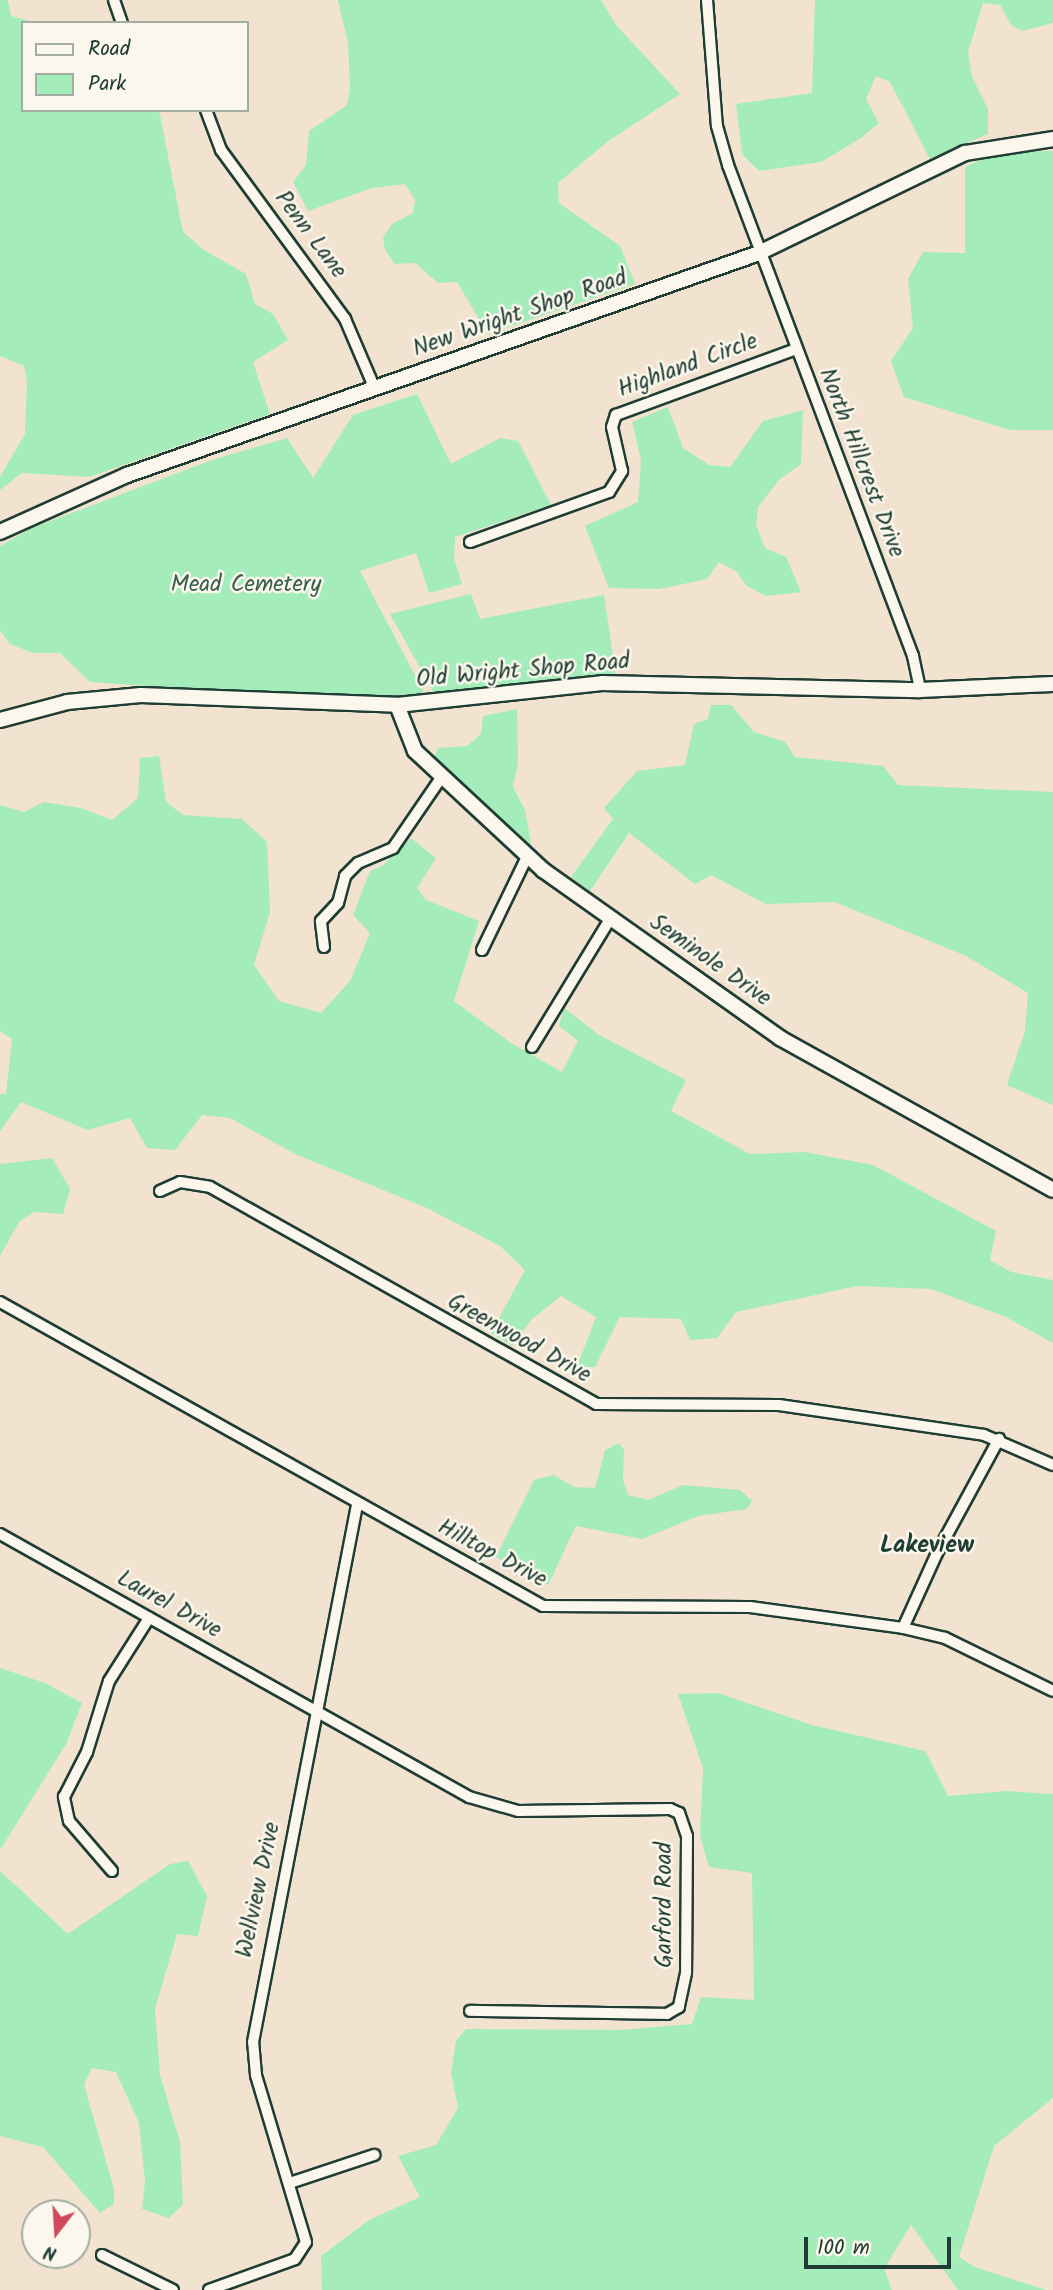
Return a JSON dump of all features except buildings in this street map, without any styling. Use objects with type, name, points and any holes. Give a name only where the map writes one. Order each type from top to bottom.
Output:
[{"type":"street","points":[[114,0],[120,21]]},
{"type":"street","name":"North Hillcrest Drive","points":[[707,0],[717,126],[759,253],[905,635],[920,690]]},
{"type":"street","name":"Penn Lane","points":[[207,112],[221,150],[345,319],[374,389]]},
{"type":"street","name":"New Wright Shop Road","points":[[0,532],[86,491],[759,253],[965,153],[1053,139]]},
{"type":"street","name":"Highland Circle","points":[[470,542],[609,492],[622,471],[612,427],[616,415],[796,349]]},
{"type":"street","name":"Old Wright Shop Road","points":[[0,720],[66,702],[141,695],[397,705],[601,683],[920,690],[1053,684]]},
{"type":"street","name":"Seminole Drive","points":[[397,705],[407,740],[441,778],[527,858],[780,1038],[1053,1190]]},
{"type":"street","points":[[324,947],[321,921],[338,903],[345,876],[358,863],[393,848],[441,778]]},
{"type":"street","points":[[482,950],[527,858]]},
{"type":"street","points":[[532,1047],[610,919]]},
{"type":"street","name":"Greenwood Drive","points":[[160,1191],[180,1181],[210,1187],[596,1404],[779,1405],[999,1439],[1053,1465]]},
{"type":"street","name":"Hilltop Drive","points":[[0,1302],[357,1505],[543,1606],[750,1607],[903,1628],[945,1638],[1053,1691]]},
{"type":"street","points":[[903,1628],[937,1553],[999,1439]]},
{"type":"street","name":"Wellview Drive","points":[[209,2290],[300,2255],[306,2242],[256,2075],[253,2042],[357,1505]]},
{"type":"street","name":"Laurel Drive","points":[[0,1534],[316,1712]]},
{"type":"street","points":[[112,1871],[69,1821],[64,1797],[88,1752],[109,1682],[149,1618]]},
{"type":"street","name":"Garford Road","points":[[316,1712],[487,1805],[517,1811],[670,1809],[682,1817],[687,1836],[686,1973],[679,2007],[667,2014],[470,2011]]},
{"type":"street","points":[[290,2183],[374,2155]]},
{"type":"street","points":[[102,2255],[173,2290]]},
{"type":"green space","points":[[0,0],[8,0],[11,16],[30,21],[21,21],[21,112],[159,112],[183,232],[204,250],[246,274],[255,304],[273,314],[288,340],[253,362],[270,414],[89,477],[22,473],[0,490],[0,477],[25,434],[27,382],[24,366],[0,356]]},
{"type":"green space","points":[[338,0],[601,0],[616,25],[680,94],[607,142],[558,183],[559,203],[620,246],[635,284],[488,334],[457,282],[438,283],[415,263],[395,264],[385,250],[383,238],[392,224],[413,213],[415,200],[405,184],[372,188],[308,211],[293,182],[306,165],[309,131],[347,105],[350,88],[348,43]]},
{"type":"green space","points":[[815,0],[1053,0],[1053,23],[1022,31],[1012,26],[1000,5],[983,3],[968,52],[972,77],[988,109],[988,134],[930,159],[890,82],[876,76],[866,99],[879,123],[861,138],[821,162],[759,171],[742,154],[736,104],[812,93]]},
{"type":"green space","points":[[1053,151],[1053,430],[1010,430],[904,397],[891,361],[913,328],[908,279],[923,252],[965,253],[965,167],[997,152]]},
{"type":"green space","name":"Mead Cemetery","points":[[417,394],[451,464],[500,438],[518,441],[551,505],[455,537],[454,558],[462,584],[429,593],[416,553],[360,571],[427,698],[322,698],[90,682],[60,653],[33,653],[10,644],[0,630],[0,546],[32,528],[212,460],[287,438],[313,478],[353,415]]},
{"type":"green space","points":[[668,407],[683,448],[709,465],[730,467],[763,421],[803,410],[801,464],[779,480],[758,507],[756,525],[765,548],[786,557],[801,592],[766,596],[747,586],[736,571],[719,562],[707,579],[659,589],[609,588],[585,526],[638,502],[641,460],[632,422]]},
{"type":"green space","points":[[471,594],[480,619],[604,595],[616,677],[438,700],[390,614]]},
{"type":"green space","points":[[711,705],[731,705],[754,732],[785,742],[795,757],[883,766],[898,785],[1053,792],[1053,1105],[1007,1085],[1025,1031],[1028,993],[966,956],[835,902],[766,904],[711,875],[695,884],[629,833],[590,891],[571,877],[613,819],[604,808],[637,771],[685,765],[694,724],[708,719]]},
{"type":"green space","points":[[517,709],[518,763],[513,787],[525,810],[532,849],[433,759],[438,748],[467,746],[481,734],[483,716]]},
{"type":"green space","points":[[159,756],[166,802],[183,815],[242,819],[267,842],[270,912],[254,965],[279,1001],[321,1013],[350,981],[370,933],[353,915],[370,871],[382,866],[411,838],[436,858],[417,888],[426,900],[479,921],[454,1001],[511,1043],[562,1072],[578,1041],[559,1026],[564,1008],[599,1035],[686,1080],[671,1111],[750,1154],[805,1152],[873,1165],[996,1231],[990,1260],[1011,1272],[1053,1280],[1053,1343],[1006,1317],[931,1289],[857,1286],[736,1312],[717,1338],[690,1340],[681,1319],[620,1317],[595,1367],[577,1367],[596,1317],[561,1296],[532,1319],[512,1346],[491,1333],[525,1270],[500,1246],[427,1208],[295,1154],[230,1118],[202,1115],[175,1150],[147,1148],[130,1118],[88,1130],[21,1102],[0,1131],[0,1094],[6,1094],[12,1039],[0,1031],[0,805],[24,812],[44,802],[81,808],[112,820],[138,798],[140,758]]},
{"type":"green space","points":[[52,1158],[70,1189],[63,1214],[34,1212],[19,1222],[0,1256],[0,1164]]},
{"type":"green space","points":[[619,1443],[624,1450],[623,1480],[628,1495],[648,1500],[683,1485],[740,1490],[752,1501],[747,1509],[698,1516],[642,1539],[576,1526],[548,1585],[496,1557],[534,1480],[554,1475],[574,1487],[595,1488],[605,1450]]},
{"type":"green space","points":[[0,1668],[45,1683],[82,1703],[66,1744],[0,1850]]},
{"type":"green space","points":[[718,1693],[812,1725],[925,1751],[948,1796],[1006,1791],[1053,1794],[1053,2098],[994,2146],[959,2257],[975,2267],[1046,2290],[958,2290],[911,2225],[884,2269],[892,2290],[322,2290],[321,2256],[369,2220],[420,2197],[398,2156],[436,2145],[458,2108],[451,2073],[456,2041],[466,2029],[619,2030],[692,2024],[701,1997],[754,2000],[752,1873],[709,1867],[700,1836],[703,1768],[678,1694]]},
{"type":"green space","points":[[188,1861],[207,1896],[198,1936],[177,1934],[155,2009],[160,2075],[180,2142],[183,2204],[169,2218],[142,2209],[145,2181],[139,2123],[116,2072],[92,2068],[84,2085],[114,2189],[114,2204],[100,2213],[91,2199],[88,2199],[43,2147],[0,2136],[0,1871],[68,1934],[170,1864]]},
{"type":"district","name":"Lakeview","points":[[927,1546]]}]
